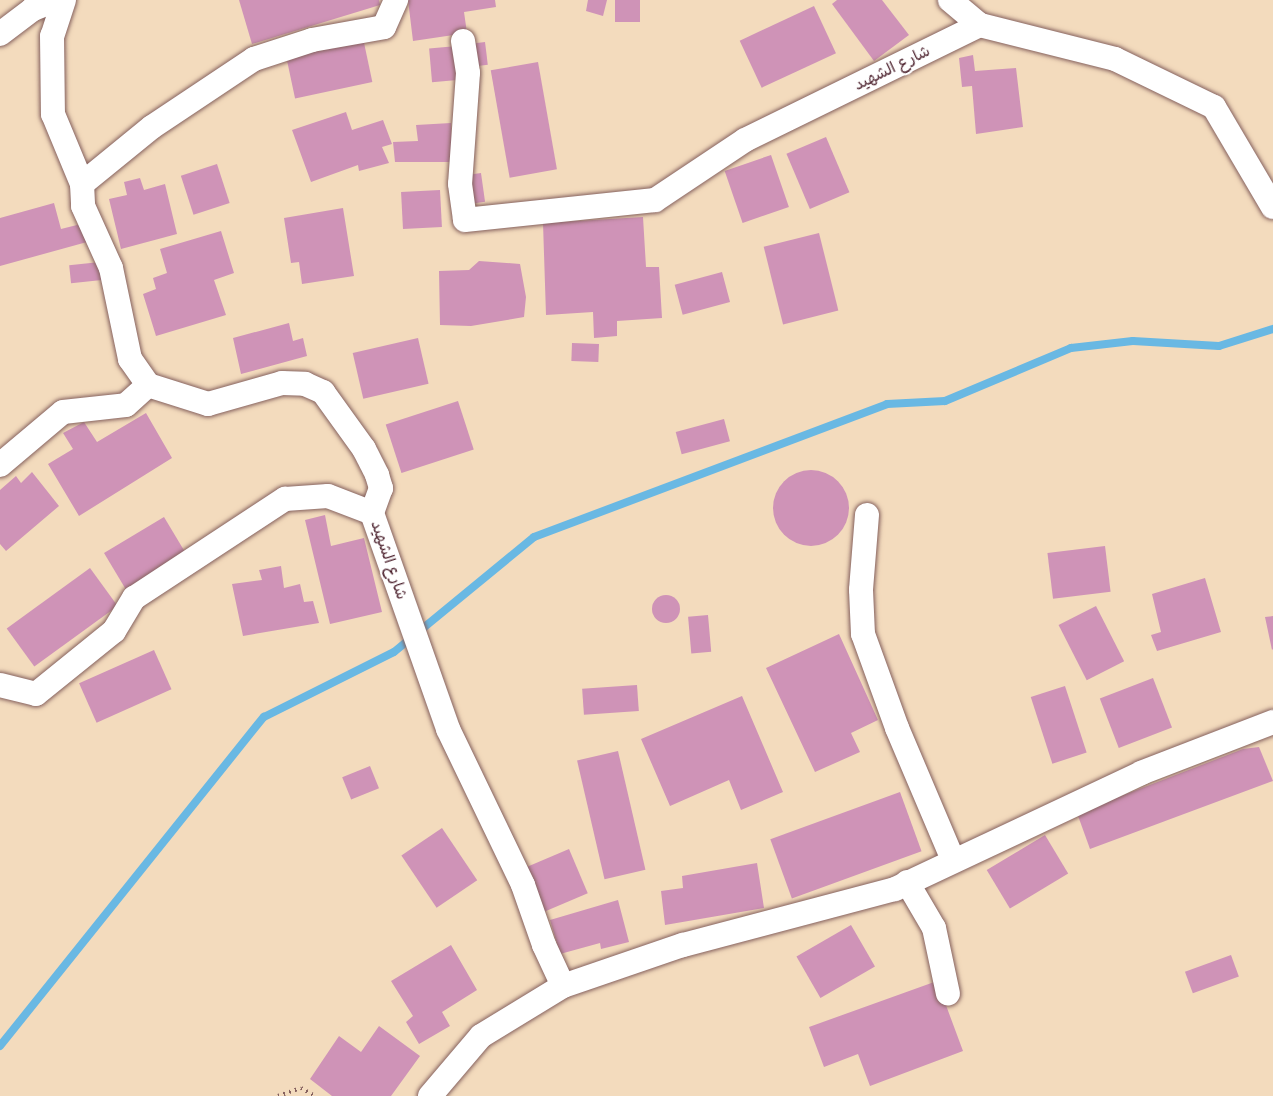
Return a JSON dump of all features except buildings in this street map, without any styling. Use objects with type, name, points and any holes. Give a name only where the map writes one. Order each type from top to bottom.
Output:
[{"type":"street","points":[[0,34],[33,9],[56,0]]},
{"type":"street","points":[[64,0],[52,36],[54,114],[82,184],[83,206],[114,280],[123,339],[130,359],[148,385],[208,404],[282,383],[305,384],[323,392],[364,449],[377,475],[381,488],[372,513]]},
{"type":"street","points":[[82,184],[152,127],[254,59],[312,40],[384,27],[396,0]]},
{"type":"street","points":[[950,0],[980,25],[1115,58],[1214,107],[1273,207]]},
{"type":"street","name":"شارع الشهيد","points":[[463,41],[468,73],[460,184],[465,220],[655,200],[745,140],[980,25]]},
{"type":"street","points":[[0,465],[63,412],[126,405],[148,385]]},
{"type":"street","name":"شارع الشهيد","points":[[0,685],[36,694],[114,631],[134,598],[285,499],[328,496],[372,513],[448,729],[523,885],[544,945],[563,986]]},
{"type":"street","points":[[867,515],[861,591],[863,634],[897,728],[953,860]]},
{"type":"street","points":[[430,1096],[481,1036],[563,986],[683,945],[907,882],[1141,773],[1273,722]]},
{"type":"street","points":[[907,882],[934,928],[948,994]]},
{"type":"path","points":[[278,1096],[301,1088],[315,1096]]},
{"type":"waterway","points":[[0,1046],[264,717],[394,652],[534,537],[887,404],[945,401],[1071,348],[1133,341],[1219,346],[1273,329]]}]
